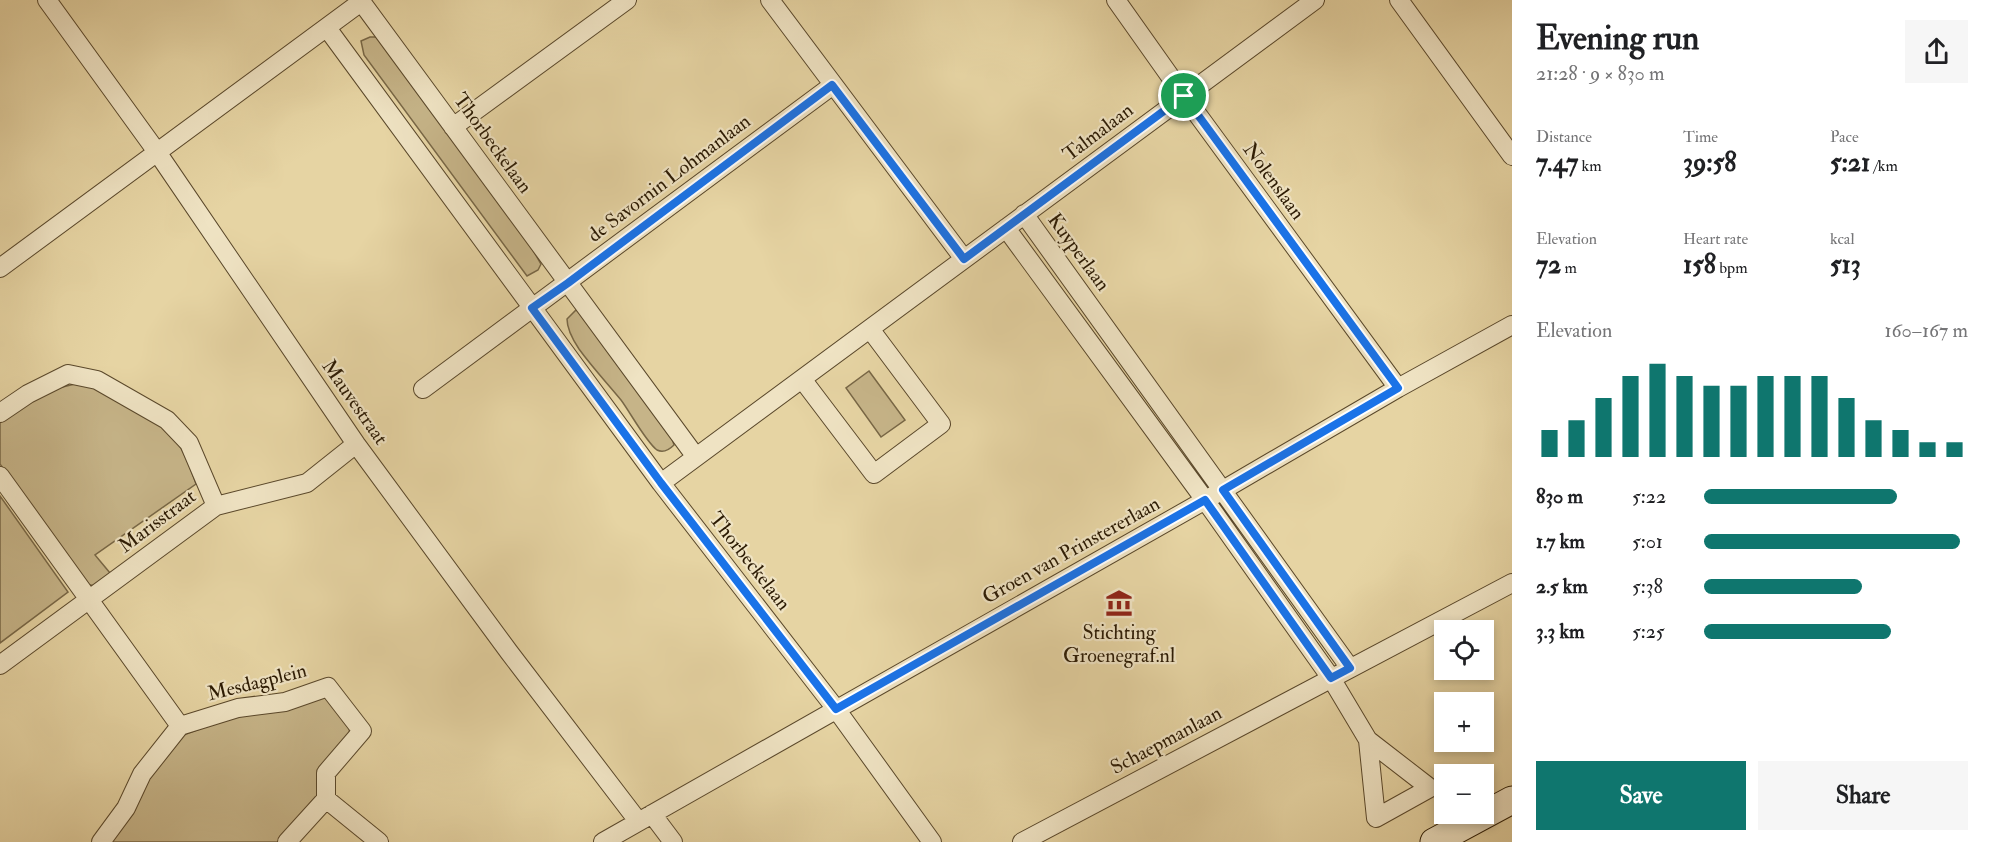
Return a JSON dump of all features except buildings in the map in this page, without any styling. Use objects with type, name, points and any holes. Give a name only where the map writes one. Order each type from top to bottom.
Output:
[{"type":"main road","points":[[1434,842],[1512,800]]},
{"type":"street","name":"Mauvestraat","points":[[48,0],[157,152],[356,444],[508,652],[645,817],[673,842]]},
{"type":"street","points":[[453,127],[627,0]]},
{"type":"street","points":[[770,0],[964,259]]},
{"type":"street","name":"Nolenslaan","points":[[1116,0],[1398,388]]},
{"type":"street","name":"Talmalaan","points":[[1024,214],[1315,0]]},
{"type":"street","points":[[1399,0],[1512,156]]},
{"type":"street","points":[[0,268],[361,1]]},
{"type":"street","name":"Thorbeckelaan","points":[[361,1],[696,457]]},
{"type":"street","name":"Thorbeckelaan","points":[[327,28],[661,483],[836,709],[932,842]]},
{"type":"street","name":"de Savornin Lohmanlaan","points":[[532,308],[832,85]]},
{"type":"street","name":"Kuyperlaan","points":[[1006,228],[1024,214],[1350,668]]},
{"type":"street","points":[[661,483],[1006,228],[1205,500],[1331,678],[1368,740]]},
{"type":"street","points":[[423,389],[532,308]]},
{"type":"street","name":"Groen van Prinstererlaan","points":[[603,842],[1512,325]]},
{"type":"street","points":[[802,379],[874,474],[940,424],[870,329]]},
{"type":"street","points":[[0,413],[28,394],[68,374],[97,380],[167,420],[189,443],[216,506]]},
{"type":"street","name":"Marisstraat","points":[[0,665],[216,506],[307,483],[356,444]]},
{"type":"street","points":[[0,477],[180,726],[142,774],[126,808],[100,842]]},
{"type":"street","name":"Schaepmanlaan","points":[[1022,842],[1512,583]]},
{"type":"street","name":"Mesdagplein","points":[[180,726],[238,708],[285,702],[328,687],[362,731],[326,774],[326,798]]},
{"type":"street","points":[[287,842],[326,798],[379,842]]},
{"type":"shaded area","points":[[377,37],[519,226],[541,264],[538,270],[527,276],[364,55],[361,41]]},
{"type":"shaded area","points":[[576,310],[582,313],[672,438],[674,445],[666,451],[657,450],[653,446],[621,400],[579,349],[567,323],[567,319]]},
{"type":"shaded area","points":[[869,371],[905,420],[881,437],[846,388]]},
{"type":"shaded area","points":[[79,383],[132,405],[168,432],[180,447],[196,484],[95,555],[110,573],[95,586],[86,584],[0,464],[0,423],[46,391]]},
{"type":"shaded area","points":[[0,496],[68,592],[0,643]]},
{"type":"shaded area","points":[[326,694],[349,726],[350,738],[318,794],[278,842],[111,842],[134,812],[146,781],[181,736],[236,715]]},
{"type":"place","name":"Stichting Groenegraf.nl","points":[[1119,603]]},
{"type":"route","points":[[832,85],[964,259],[1184,96],[1398,388],[1223,490],[1350,668],[1331,678],[1205,500],[836,709],[661,483],[532,308],[832,85]]}]
